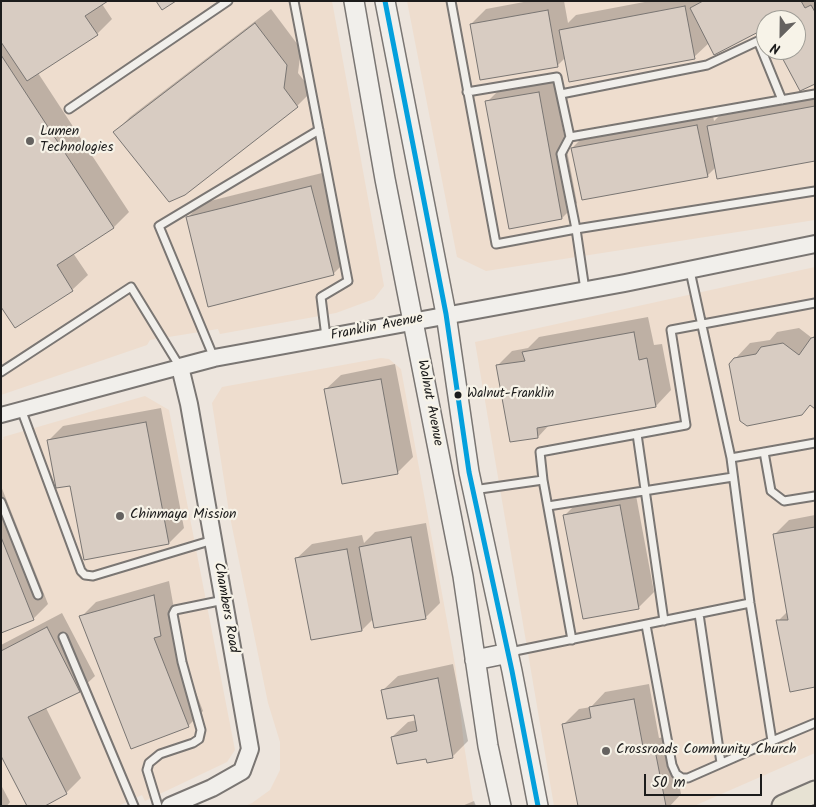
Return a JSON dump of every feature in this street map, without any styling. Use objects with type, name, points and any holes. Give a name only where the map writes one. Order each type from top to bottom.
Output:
[{"type":"main road","name":"Walnut Avenue","points":[[354,1],[412,321],[463,576],[488,746],[501,806]]},
{"type":"main road","name":"Walnut Avenue","points":[[385,1],[446,314],[473,490],[538,806]]},
{"type":"main road","points":[[476,660],[508,653]]},
{"type":"main road","points":[[783,806],[815,792]]},
{"type":"street","name":"Franklin Avenue","points":[[2,412],[214,358],[446,314],[690,271],[815,244]]},
{"type":"street","name":"Chambers Road","points":[[170,806],[212,788],[242,771],[250,749],[189,404],[180,367]]},
{"type":"lane","points":[[69,109],[228,1]]},
{"type":"lane","points":[[294,1],[348,281],[321,297],[326,337]]},
{"type":"lane","points":[[451,1],[496,244],[576,229],[815,191]]},
{"type":"lane","points":[[560,94],[707,65],[758,41],[782,100]]},
{"type":"lane","points":[[467,92],[557,77],[570,137],[561,154],[576,229],[585,290]]},
{"type":"lane","points":[[570,137],[815,94]]},
{"type":"lane","points":[[214,358],[159,226],[319,130]]},
{"type":"lane","points":[[690,271],[731,458],[750,603],[772,741]]},
{"type":"lane","points":[[1,372],[130,287],[180,367]]},
{"type":"lane","points":[[572,640],[543,480],[540,452],[686,425],[671,330],[701,326],[815,303]]},
{"type":"lane","points":[[21,408],[81,571],[85,575],[93,576],[213,540]]},
{"type":"lane","points":[[637,434],[664,621]]},
{"type":"lane","points":[[731,458],[815,443]]},
{"type":"lane","points":[[764,452],[771,491],[784,501],[815,496]]},
{"type":"lane","points":[[548,506],[733,477]]},
{"type":"lane","points":[[473,490],[543,480]]},
{"type":"lane","points":[[1,502],[38,595]]},
{"type":"lane","points":[[158,806],[147,770],[149,762],[160,754],[193,743],[199,739],[201,730],[182,662],[173,614],[175,610],[224,600]]},
{"type":"lane","points":[[508,653],[750,603]]},
{"type":"lane","points":[[700,614],[721,764]]},
{"type":"lane","points":[[646,625],[672,765],[676,774],[682,778],[688,778],[815,723]]},
{"type":"lane","points":[[63,637],[134,806]]},
{"type":"shaded area","points":[[1,1],[332,1],[384,286],[374,299],[336,313],[220,334],[218,329],[150,340],[147,345],[1,395]]},
{"type":"shaded area","points":[[407,1],[815,1],[815,220],[486,271],[457,257]]},
{"type":"shaded area","points":[[815,267],[815,753],[694,806],[554,806],[475,342]]},
{"type":"shaded area","points":[[381,358],[389,359],[401,369],[456,670],[464,745],[474,806],[245,806],[270,790],[280,770],[280,742],[268,703],[229,512],[212,403],[222,387]]},
{"type":"shaded area","points":[[145,396],[169,410],[235,750],[227,762],[145,801],[142,795],[118,806],[1,806],[1,440],[4,439],[3,437]]},
{"type":"building","points":[[1,1],[108,1],[85,16],[98,35],[27,81],[1,42]]},
{"type":"building","points":[[156,1],[176,1],[162,10]]},
{"type":"building","points":[[703,1],[801,1],[805,8],[811,5],[815,12],[815,84],[800,91],[783,60],[806,60],[806,10],[756,10],[756,33],[714,55],[690,8]]},
{"type":"building","points":[[685,6],[695,59],[569,82],[559,30]]},
{"type":"building","points":[[548,10],[558,67],[480,80],[470,24]]},
{"type":"building","points":[[255,23],[287,65],[284,88],[298,107],[185,195],[169,202],[113,132]]},
{"type":"building","name":"Lumen Technologies","points":[[1,55],[114,228],[57,265],[73,291],[15,328],[1,307]]},
{"type":"building","points":[[539,92],[562,219],[509,229],[485,101]]},
{"type":"building","points":[[815,106],[815,161],[717,179],[707,126]]},
{"type":"building","points":[[697,125],[708,177],[582,200],[571,148]]},
{"type":"building","points":[[311,186],[334,275],[208,307],[186,217]]},
{"type":"building","points":[[634,332],[639,360],[647,358],[656,407],[537,428],[538,438],[510,442],[496,365],[525,361],[522,352]]},
{"type":"building","points":[[815,337],[815,409],[810,405],[802,415],[747,426],[740,421],[729,364],[734,358],[756,354],[761,347],[783,343],[799,355],[811,338]]},
{"type":"building","points":[[381,379],[398,474],[342,484],[324,389]]},
{"type":"building","name":"Chinmaya Mission","points":[[146,422],[169,544],[84,560],[70,486],[56,488],[47,440]]},
{"type":"building","points":[[620,505],[639,609],[583,619],[563,515]]},
{"type":"building","points":[[815,527],[815,687],[790,692],[776,620],[788,620],[773,534]]},
{"type":"building","points":[[1,537],[34,620],[1,633]]},
{"type":"building","points":[[411,537],[426,619],[374,628],[359,547]]},
{"type":"building","points":[[347,549],[362,631],[311,640],[295,558]]},
{"type":"building","points":[[154,595],[161,636],[154,638],[189,727],[131,749],[79,616]]},
{"type":"building","points":[[47,627],[80,692],[28,717],[67,794],[45,806],[27,806],[1,756],[1,651]]},
{"type":"building","points":[[438,678],[453,758],[427,763],[426,759],[397,764],[391,737],[417,731],[414,715],[387,719],[381,690]]},
{"type":"building","name":"Crossroads Community Church","points":[[634,699],[644,752],[655,750],[666,806],[578,806],[562,724],[591,718],[589,707]]},
{"type":"transit line","points":[[385,1],[446,314],[469,472],[512,671],[538,806]]},
{"type":"place","name":"Lumen Technologies","points":[[30,141]]},
{"type":"place","name":"Walnut-Franklin","points":[[458,395]]},
{"type":"place","name":"Chinmaya Mission","points":[[120,516]]},
{"type":"place","name":"Crossroads Community Church","points":[[606,751]]}]
